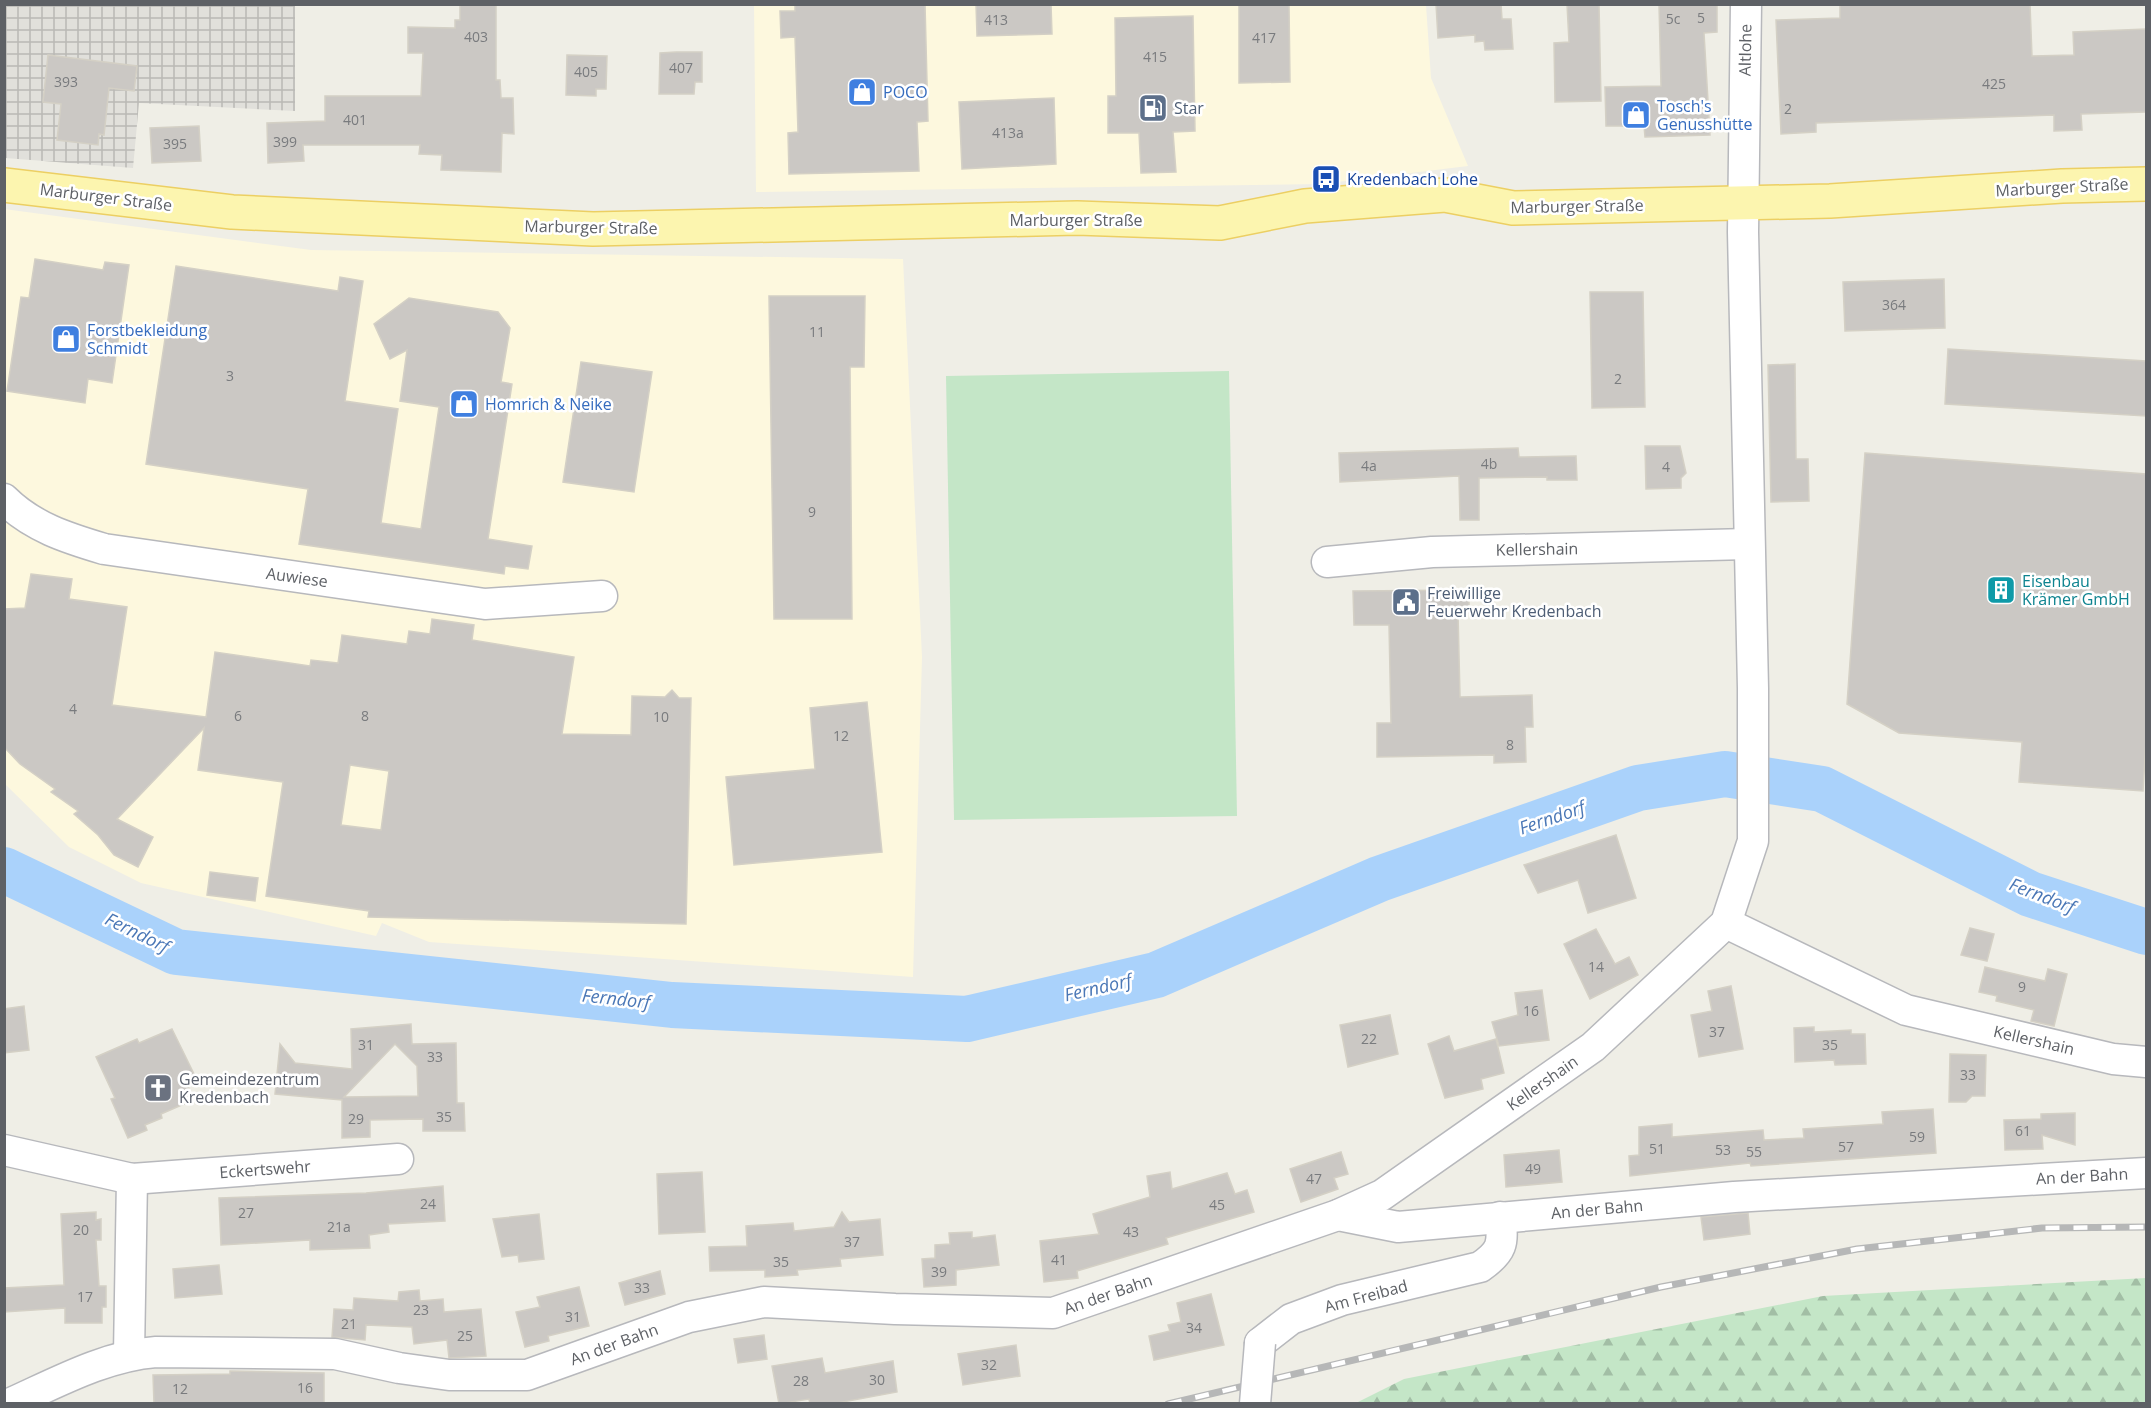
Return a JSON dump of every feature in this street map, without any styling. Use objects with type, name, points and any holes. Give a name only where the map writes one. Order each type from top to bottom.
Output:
[{"type":"main road","name":"Marburger Straße","points":[[4,185],[232,212],[593,229],[1077,218],[1220,223],[1305,206],[1445,195],[1513,208],[1830,201],[2061,186],[2146,184]]},
{"type":"street","name":"Altlohe","points":[[1743,203],[1746,4]]},
{"type":"street","name":"Kellershain","points":[[1338,1215],[1382,1195],[1593,1047],[1726,923],[1753,841],[1754,816],[1743,203]]},
{"type":"street","name":"Auwiese","points":[[4,500],[17,512],[56,534],[104,549],[485,604],[602,596]]},
{"type":"street","name":"Kellershain","points":[[1327,562],[1432,552],[1748,544]]},
{"type":"street","name":"Kellershain","points":[[1726,923],[1906,1010],[2113,1059],[2146,1062]]},
{"type":"street","name":"Eckertswehr","points":[[4,1150],[132,1179],[398,1159]]},
{"type":"street","name":"An der Bahn","points":[[9,1404],[129,1354],[156,1352],[335,1354],[399,1368],[449,1375],[527,1376],[689,1317],[764,1302],[895,1309],[1053,1313],[1338,1215],[1398,1227],[1734,1197],[2146,1173]]},
{"type":"street","points":[[129,1354],[132,1179]]},
{"type":"street","name":"Am Freibad","points":[[1255,1404],[1260,1343],[1291,1319],[1342,1300],[1480,1267],[1497,1255],[1503,1236],[1500,1217]]},
{"type":"shaded area","points":[[4,5],[295,5],[295,111],[139,103],[133,168],[5,158]]},
{"type":"shaded area","points":[[754,5],[1426,5],[1431,78],[1468,166],[1321,184],[756,192]]},
{"type":"shaded area","points":[[4,209],[311,250],[903,259],[922,657],[913,977],[429,942],[382,923],[376,936],[141,883],[69,847],[5,784]]},
{"type":"green space","points":[[1229,371],[1237,816],[954,820],[946,376]]},
{"type":"green space","points":[[2146,1278],[2146,1403],[1356,1403],[1404,1379],[1823,1296]]},
{"type":"building","points":[[460,4],[496,4],[496,80],[500,80],[501,98],[513,98],[514,134],[502,133],[501,172],[441,170],[442,155],[419,154],[420,145],[303,145],[304,161],[268,163],[267,123],[325,121],[325,96],[421,96],[423,53],[408,53],[408,27],[455,28],[455,20],[460,20]]},
{"type":"building","name":"POCO","points":[[795,4],[925,4],[928,121],[917,122],[919,171],[789,174],[788,133],[798,132],[795,37],[781,38],[780,11],[795,11]]},
{"type":"building","points":[[976,4],[1051,4],[1052,34],[977,36]]},
{"type":"building","points":[[1239,4],[1289,4],[1290,82],[1239,83]]},
{"type":"building","points":[[1436,4],[1501,4],[1502,19],[1511,19],[1513,49],[1485,50],[1484,41],[1475,42],[1475,35],[1438,38]]},
{"type":"building","points":[[1567,4],[1599,4],[1601,101],[1555,102],[1554,43],[1569,42]]},
{"type":"building","points":[[1659,4],[1717,4],[1717,32],[1704,33],[1710,135],[1645,137],[1644,126],[1606,126],[1605,87],[1661,86]]},
{"type":"building","points":[[1840,4],[2030,4],[2032,56],[2074,55],[2073,32],[2146,29],[2146,112],[2081,114],[2082,130],[2054,131],[2054,115],[1816,123],[1816,132],[1781,134],[1776,20],[1840,18]]},
{"type":"building","points":[[1193,16],[1195,131],[1173,132],[1176,172],[1141,173],[1139,133],[1108,133],[1108,96],[1116,96],[1115,18]]},
{"type":"building","points":[[702,52],[702,82],[695,82],[694,94],[659,94],[660,53]]},
{"type":"building","points":[[48,55],[137,66],[134,91],[109,88],[104,135],[99,134],[98,145],[57,140],[61,104],[43,102]]},
{"type":"building","points":[[567,55],[607,56],[606,89],[596,89],[596,96],[566,95]]},
{"type":"building","points":[[1054,98],[1056,164],[962,169],[959,102]]},
{"type":"building","points":[[199,126],[201,161],[152,163],[150,128]]},
{"type":"building","name":"Forstbekleidung Schmidt","points":[[35,259],[103,270],[105,262],[129,265],[112,383],[88,379],[85,403],[7,391],[21,297],[29,298]]},
{"type":"building","points":[[176,266],[338,291],[340,277],[363,281],[345,401],[398,409],[381,523],[421,529],[439,407],[400,401],[407,350],[390,359],[374,324],[409,298],[498,312],[510,328],[501,382],[512,384],[488,539],[532,546],[528,569],[505,566],[504,574],[299,544],[308,489],[146,464]]},
{"type":"building","points":[[1944,279],[1945,328],[1845,331],[1843,282]]},
{"type":"building","points":[[1590,292],[1643,292],[1645,407],[1592,408]]},
{"type":"building","points":[[769,296],[865,296],[864,367],[850,367],[852,619],[774,619]]},
{"type":"building","points":[[1948,349],[2146,361],[2146,416],[1945,404]]},
{"type":"building","points":[[581,362],[652,372],[634,492],[563,482]]},
{"type":"building","points":[[1795,364],[1796,459],[1808,459],[1809,501],[1771,502],[1768,365]]},
{"type":"building","points":[[1645,446],[1680,446],[1686,473],[1681,478],[1681,488],[1646,489]]},
{"type":"building","points":[[1518,448],[1519,457],[1576,456],[1577,480],[1547,480],[1547,477],[1479,478],[1479,520],[1460,520],[1459,476],[1340,482],[1339,453]]},
{"type":"building","name":"Eisenbau Krämer GmbH","points":[[1865,453],[2146,474],[2146,741],[2143,791],[2019,782],[2022,742],[1899,733],[1847,704]]},
{"type":"building","points":[[31,574],[72,579],[69,599],[127,607],[112,705],[206,717],[215,652],[310,666],[311,660],[338,663],[342,635],[407,644],[409,631],[430,634],[432,619],[474,625],[472,640],[574,657],[562,734],[631,735],[632,696],[665,697],[672,690],[679,698],[691,698],[686,924],[368,917],[369,911],[266,896],[283,782],[198,770],[204,728],[117,819],[153,837],[138,867],[114,855],[98,835],[74,814],[78,811],[51,792],[55,789],[20,764],[4,747],[4,609],[25,608]],"holes":[[[350,765],[389,771],[381,830],[341,825]]]},
{"type":"building","points":[[1469,590],[1469,613],[1458,613],[1460,697],[1532,695],[1533,727],[1525,727],[1526,762],[1494,763],[1494,755],[1377,757],[1377,723],[1391,723],[1389,625],[1354,625],[1353,591]]},
{"type":"building","points":[[867,702],[882,852],[734,865],[726,777],[815,769],[810,708]]},
{"type":"building","points":[[1616,835],[1636,898],[1588,913],[1578,880],[1538,893],[1524,865]]},
{"type":"building","points":[[210,872],[258,878],[255,901],[207,895]]},
{"type":"building","points":[[1970,928],[1994,934],[1987,961],[1961,955]]},
{"type":"building","points":[[1596,929],[1615,964],[1629,957],[1638,975],[1590,999],[1564,944]]},
{"type":"building","points":[[1985,967],[2045,981],[2048,969],[2067,974],[2054,1026],[2031,1021],[2034,1010],[1996,1001],[1997,996],[1979,992]]},
{"type":"building","points":[[1731,986],[1743,1049],[1699,1057],[1691,1015],[1712,1011],[1708,991]]},
{"type":"building","points":[[1542,990],[1549,1040],[1499,1046],[1492,1022],[1518,1015],[1515,993]]},
{"type":"building","points":[[24,1006],[29,1050],[4,1053],[4,1009]]},
{"type":"building","points":[[1390,1015],[1398,1054],[1348,1067],[1340,1025]]},
{"type":"building","points":[[411,1024],[412,1044],[456,1043],[457,1103],[464,1103],[465,1131],[423,1131],[423,1119],[370,1120],[370,1137],[342,1138],[342,1100],[275,1094],[280,1044],[295,1063],[352,1069],[351,1029]],"holes":[[[395,1044],[417,1066],[418,1096],[344,1097]]]},
{"type":"building","points":[[1814,1027],[1814,1032],[1851,1030],[1851,1034],[1865,1034],[1866,1064],[1835,1065],[1834,1060],[1795,1062],[1794,1028]]},
{"type":"building","name":"Gemeindezentrum Kredenbach","points":[[172,1029],[198,1082],[188,1086],[193,1100],[161,1114],[162,1118],[145,1125],[147,1130],[128,1138],[111,1099],[115,1098],[96,1057],[137,1039],[139,1043]]},
{"type":"building","points":[[1449,1036],[1454,1051],[1496,1039],[1504,1073],[1481,1079],[1483,1089],[1445,1098],[1428,1044]]},
{"type":"building","points":[[1950,1054],[1986,1055],[1985,1096],[1972,1096],[1966,1102],[1949,1102]]},
{"type":"building","points":[[1933,1109],[1936,1153],[1751,1166],[1750,1163],[1630,1176],[1629,1156],[1639,1155],[1639,1127],[1672,1124],[1672,1137],[1763,1130],[1764,1140],[1804,1138],[1803,1129],[1883,1124],[1882,1112]]},
{"type":"building","points":[[2075,1113],[2075,1145],[2042,1135],[2043,1149],[2005,1150],[2004,1120],[2041,1119],[2041,1114]]},
{"type":"building","points":[[1559,1150],[1562,1182],[1506,1187],[1504,1155]]},
{"type":"building","points":[[1341,1152],[1348,1174],[1334,1178],[1338,1189],[1301,1202],[1290,1169]]},
{"type":"building","points":[[702,1172],[705,1232],[659,1234],[657,1174]]},
{"type":"building","points":[[1170,1172],[1172,1189],[1227,1173],[1235,1194],[1247,1190],[1254,1212],[1166,1238],[1168,1244],[1077,1271],[1078,1278],[1044,1282],[1040,1241],[1099,1234],[1093,1214],[1150,1197],[1147,1176]]},
{"type":"building","points":[[443,1186],[445,1221],[388,1224],[389,1232],[369,1235],[370,1248],[310,1250],[310,1240],[221,1245],[219,1198],[366,1193]]},
{"type":"building","points":[[96,1212],[96,1220],[101,1219],[101,1240],[96,1240],[99,1286],[106,1286],[106,1307],[102,1307],[102,1323],[65,1323],[65,1308],[4,1312],[4,1288],[64,1285],[61,1214]]},
{"type":"building","points":[[842,1212],[849,1222],[880,1219],[883,1255],[840,1259],[841,1266],[797,1270],[798,1275],[765,1277],[765,1270],[710,1271],[709,1247],[747,1246],[746,1226],[793,1223],[794,1231],[834,1227]]},
{"type":"building","points":[[1748,1213],[1750,1234],[1704,1240],[1701,1217]]},
{"type":"building","points":[[539,1214],[544,1259],[519,1262],[518,1255],[502,1257],[493,1219]]},
{"type":"building","points":[[972,1232],[972,1238],[995,1235],[999,1265],[956,1270],[956,1285],[924,1287],[922,1259],[935,1258],[935,1245],[950,1244],[949,1233]]},
{"type":"building","points":[[219,1265],[222,1294],[175,1298],[173,1269]]},
{"type":"building","points":[[660,1271],[665,1294],[625,1305],[619,1283]]},
{"type":"building","points":[[579,1287],[589,1326],[548,1336],[549,1341],[525,1347],[516,1312],[540,1307],[537,1297]]},
{"type":"building","points":[[419,1290],[420,1301],[443,1299],[444,1312],[481,1309],[486,1356],[449,1358],[447,1340],[414,1344],[412,1327],[366,1325],[365,1340],[332,1337],[334,1309],[353,1310],[354,1298],[398,1301],[399,1292]]},
{"type":"building","points":[[1211,1294],[1224,1345],[1154,1360],[1149,1336],[1170,1331],[1168,1325],[1181,1322],[1177,1303]]},
{"type":"building","points":[[764,1335],[767,1359],[738,1363],[734,1339]]},
{"type":"building","points":[[1016,1345],[1020,1376],[963,1385],[958,1354]]},
{"type":"building","points":[[822,1358],[825,1373],[893,1361],[897,1392],[832,1404],[810,1404],[809,1399],[779,1404],[772,1366]]},
{"type":"building","points":[[230,1371],[324,1373],[324,1404],[154,1404],[153,1375],[230,1374]]},
{"type":"waterway","name":"Ferndorf","points":[[4,870],[176,952],[672,1005],[967,1019],[1156,975],[1379,879],[1638,788],[1725,774],[1822,789],[2030,894],[2146,932]]},
{"type":"railway","points":[[1168,1404],[1661,1287],[1857,1249],[2042,1228],[2146,1227]]},
{"type":"place","name":"POCO","points":[[862,92]]},
{"type":"place","name":"Star","points":[[1153,108]]},
{"type":"place","name":"Tosch's Genusshütte","points":[[1636,115]]},
{"type":"place","name":"Kredenbach Lohe","points":[[1326,179]]},
{"type":"place","name":"Forstbekleidung Schmidt","points":[[66,339]]},
{"type":"place","name":"Homrich & Neike","points":[[464,404]]},
{"type":"place","name":"Eisenbau Krämer GmbH","points":[[2001,590]]},
{"type":"place","name":"Freiwillige Feuerwehr Kredenbach","points":[[1406,602]]},
{"type":"place","name":"Gemeindezentrum Kredenbach","points":[[158,1088]]}]
